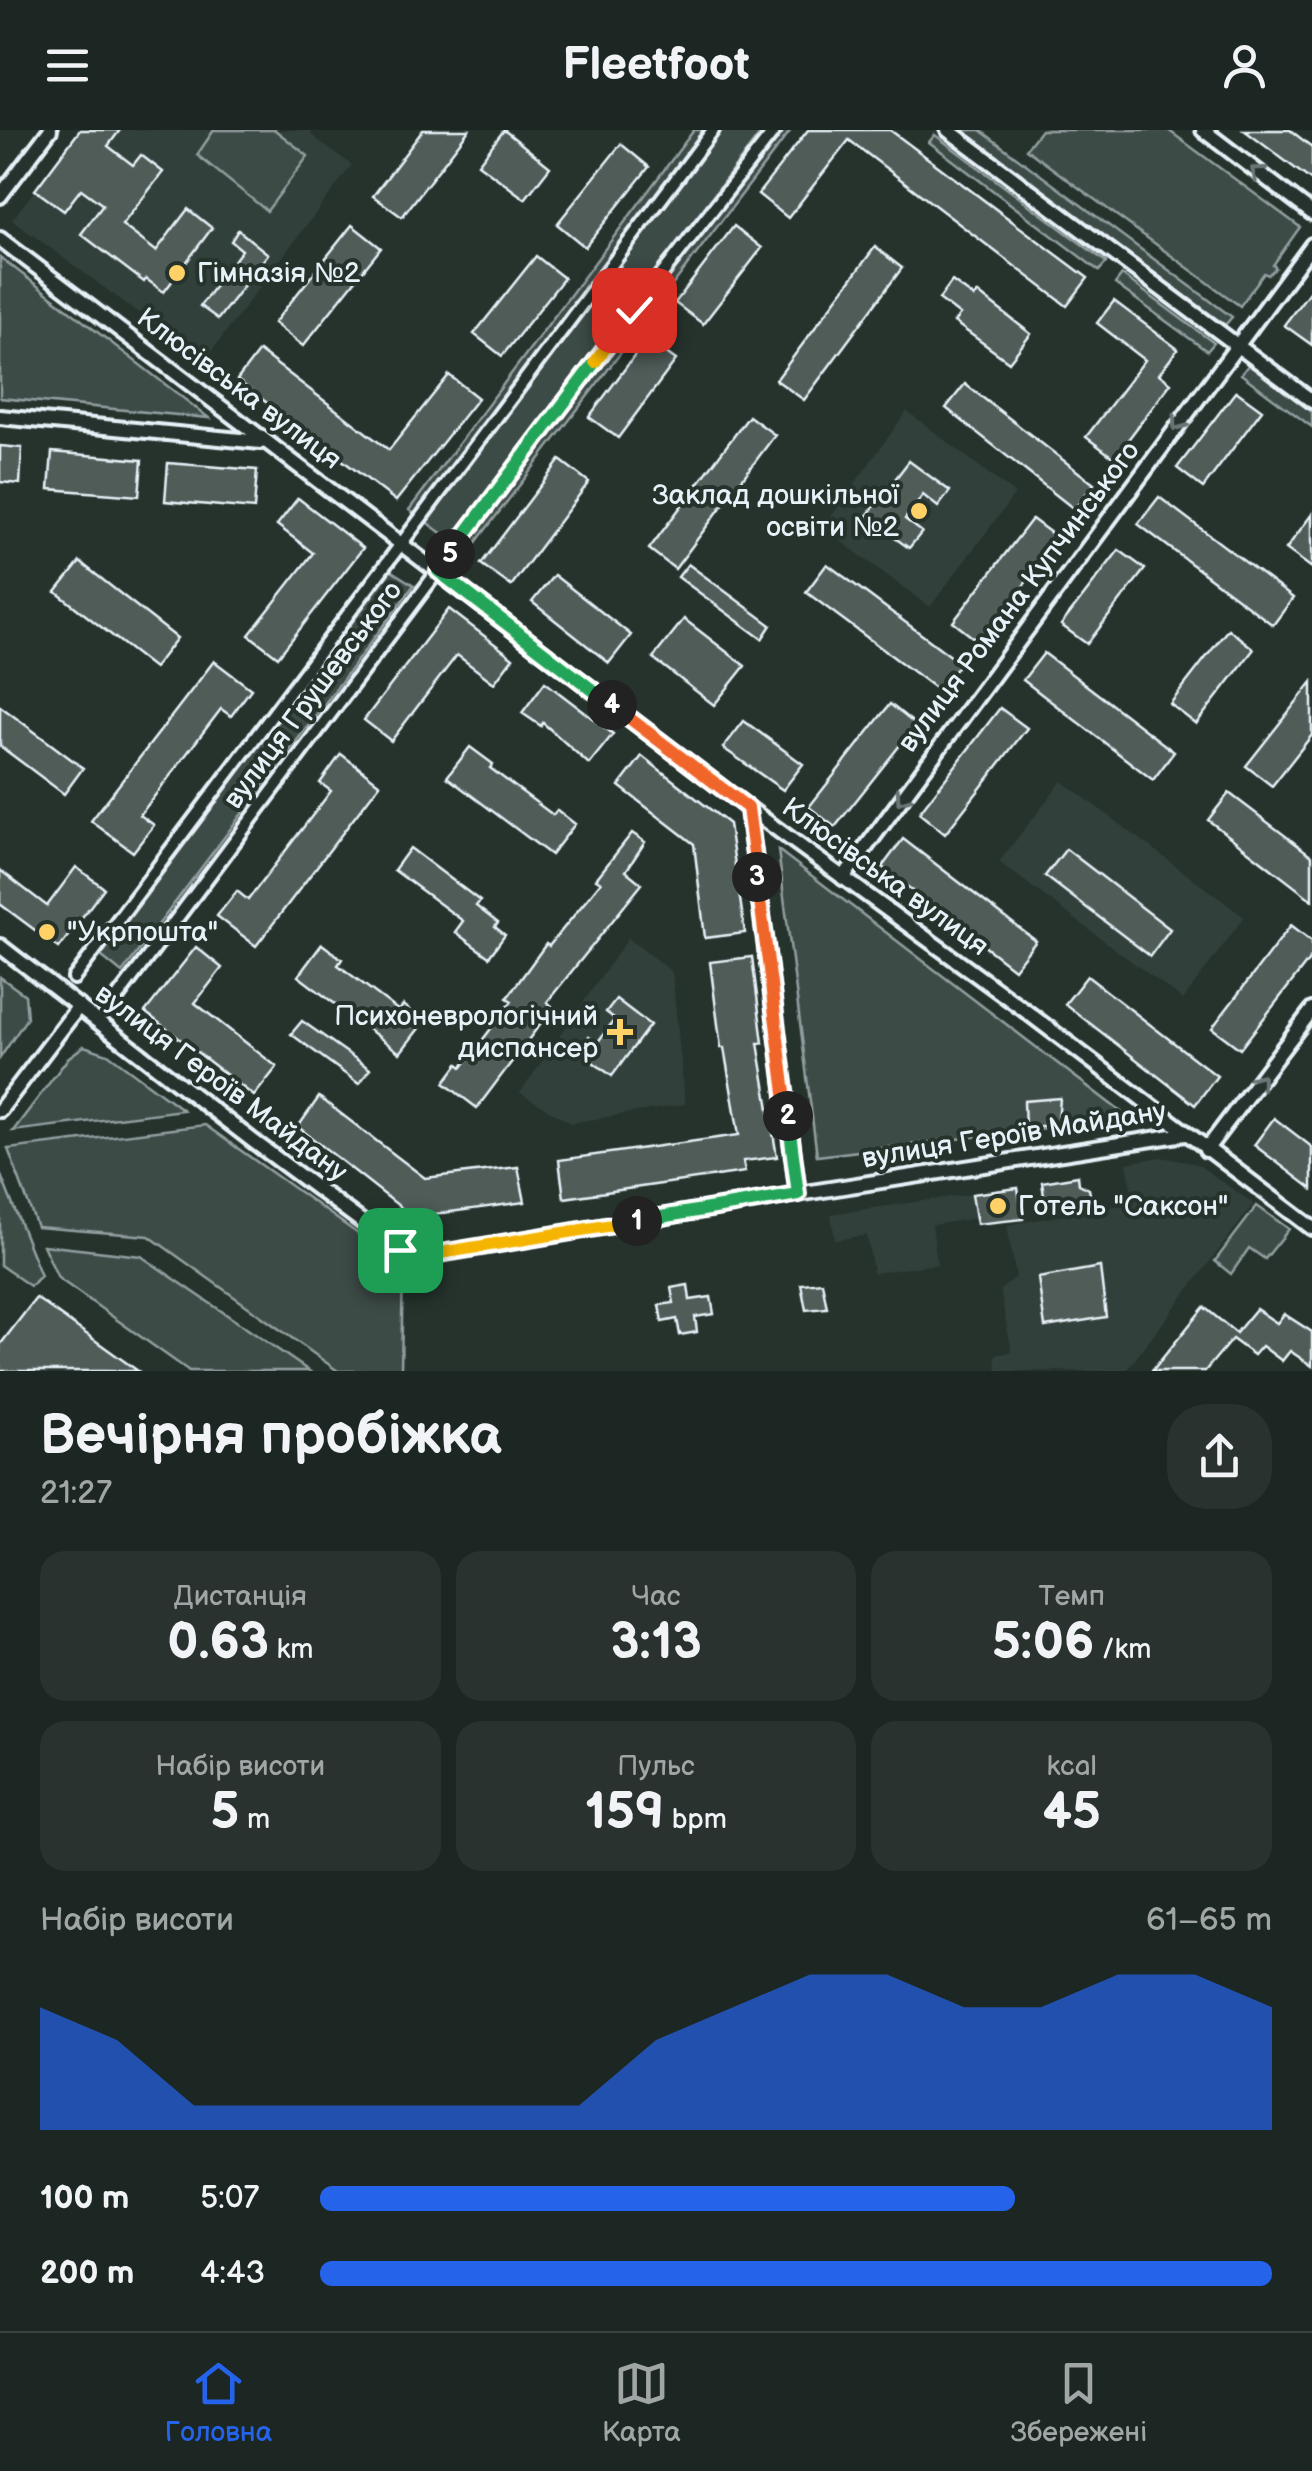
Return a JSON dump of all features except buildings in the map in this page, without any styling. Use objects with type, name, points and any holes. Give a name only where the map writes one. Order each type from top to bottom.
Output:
[{"type":"street","points":[[0,196],[50,130]]},
{"type":"street","name":"вулиця Грушевського","points":[[74,978],[713,130]]},
{"type":"street","name":"вулиця Грушевського","points":[[111,1006],[775,130]]},
{"type":"street","points":[[948,130],[1312,401]]},
{"type":"street","points":[[1203,130],[1312,214]]},
{"type":"street","name":"Клюсівська вулиця","points":[[0,239],[748,808],[1023,1008],[1312,1228]]},
{"type":"street","name":"вулиця Романа Купчинського","points":[[843,878],[1312,245]]},
{"type":"street","points":[[0,417],[265,442]]},
{"type":"street","points":[[748,808],[798,1194]]},
{"type":"street","name":"вулиця Героїв Майдану","points":[[0,946],[400,1250],[422,1256],[1185,1134]]},
{"type":"street","points":[[0,1110],[79,1006]]},
{"type":"street","points":[[1206,1150],[1312,1010]]},
{"type":"shaded area","name":"Гімназія №2","points":[[80,130],[313,130],[311,135],[352,165],[204,361],[12,220]]},
{"type":"shaded area","points":[[214,130],[275,130],[308,156],[267,211],[197,155]]},
{"type":"shaded area","points":[[694,130],[708,130],[416,515],[409,510]]},
{"type":"shaded area","points":[[722,130],[763,130],[451,540],[425,521]]},
{"type":"shaded area","points":[[780,130],[791,130],[467,554],[460,547]]},
{"type":"shaded area","points":[[961,130],[980,130],[1232,317],[1225,325]]},
{"type":"shaded area","points":[[1041,130],[1168,130],[1300,227],[1273,265],[1276,268],[1268,275],[1264,273],[1240,306],[1026,149]]},
{"type":"shaded area","points":[[935,135],[1106,263],[1099,271],[929,142]]},
{"type":"shaded area","points":[[0,257],[209,418],[0,398]]},
{"type":"shaded area","points":[[1122,275],[1214,343],[1207,351],[1115,284]]},
{"type":"shaded area","points":[[1249,364],[1312,412],[1312,427],[1241,374]]},
{"type":"shaded area","name":"Заклад дошкільної освіти №2","points":[[907,411],[1015,494],[930,607],[823,528]]},
{"type":"shaded area","points":[[390,570],[414,585],[122,973],[101,956]]},
{"type":"shaded area","points":[[1062,781],[1244,917],[1183,1000],[999,862]]},
{"type":"shaded area","points":[[778,850],[1129,1118],[817,1156]]},
{"type":"shaded area","name":"Психоневрологічний диспансер","points":[[628,938],[672,972],[685,1104],[571,1123],[520,1093]]},
{"type":"shaded area","points":[[0,977],[25,995],[27,1018],[0,1058]]},
{"type":"shaded area","points":[[84,1046],[108,1054],[183,1110],[13,1131],[69,1057]]},
{"type":"shaded area","points":[[205,1125],[403,1266],[401,1371],[338,1371],[149,1236],[37,1227],[8,1149]]},
{"type":"shaded area","points":[[1161,1157],[1197,1164],[1254,1204],[1126,1371],[997,1371],[995,1355],[1012,1352],[1000,1290],[1016,1277],[1007,1225],[1134,1203],[1127,1163]]},
{"type":"shaded area","points":[[0,1173],[41,1276],[30,1286],[0,1265]]},
{"type":"shaded area","points":[[972,1194],[976,1218],[932,1225],[937,1264],[873,1273],[867,1235],[835,1240],[831,1214]]},
{"type":"shaded area","points":[[1257,1206],[1289,1229],[1265,1259],[1249,1248],[1231,1274],[1215,1261]]},
{"type":"shaded area","points":[[43,1245],[141,1256],[309,1371],[189,1371],[58,1278]]},
{"type":"place","name":"Гімназія №2","points":[[177,273]]},
{"type":"place","name":"Заклад дошкільної освіти №2","points":[[919,511]]},
{"type":"place","name":"\"Укрпошта\"","points":[[47,932]]},
{"type":"place","name":"Психоневрологічний диспансер","points":[[620,1032]]},
{"type":"place","name":"Готель \"Саксон\"","points":[[998,1206]]},
{"type":"route","points":[[400,1250],[422,1256],[798,1194],[748,808],[438,571],[634,310]]}]
